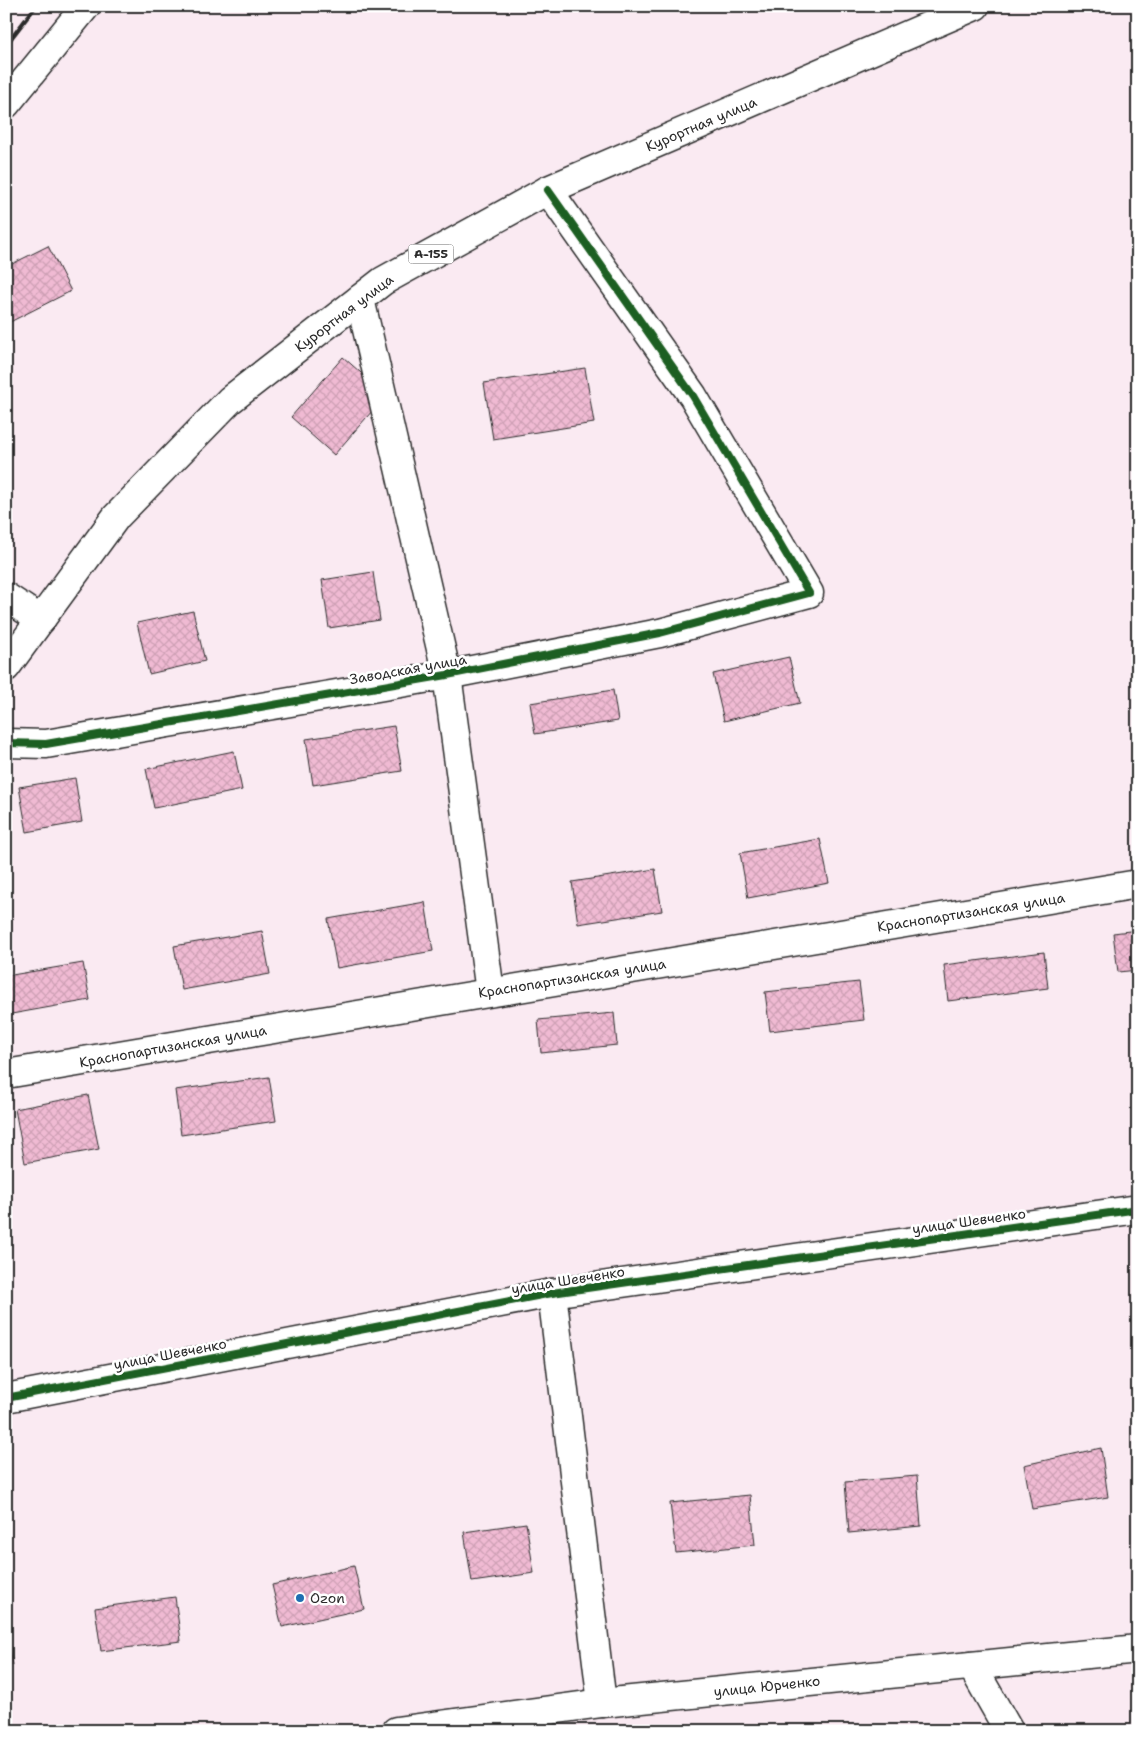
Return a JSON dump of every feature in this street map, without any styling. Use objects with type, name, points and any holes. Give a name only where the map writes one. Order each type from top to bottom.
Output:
[{"type":"street","points":[[6,104],[86,6]]},
{"type":"street","name":"Курортная улица","points":[[6,668],[116,517],[230,400],[383,281],[548,190],[975,6]]},
{"type":"street","name":"Заводская улица","points":[[6,743],[46,744],[447,675],[660,633],[809,593],[693,396],[548,190]]},
{"type":"street","points":[[360,299],[447,675],[490,992]]},
{"type":"street","points":[[6,597],[41,620]]},
{"type":"street","name":"Краснопартизанская улица","points":[[6,1074],[1138,884]]},
{"type":"street","name":"улица Шевченко","points":[[6,1398],[552,1294],[1138,1210]]},
{"type":"street","points":[[552,1294],[602,1703]]},
{"type":"street","name":"улица Юрченко","points":[[396,1731],[602,1703],[1138,1649]]},
{"type":"street","points":[[972,1666],[1009,1731]]},
{"type":"building","points":[[48,246],[71,291],[10,322],[6,315],[6,267]]},
{"type":"building","points":[[343,357],[386,395],[334,455],[291,417]]},
{"type":"building","points":[[585,368],[594,423],[493,439],[484,383]]},
{"type":"building","points":[[373,572],[380,620],[329,628],[322,580]]},
{"type":"building","points":[[193,611],[205,661],[149,674],[137,623]]},
{"type":"building","points":[[789,657],[800,703],[724,721],[713,674]]},
{"type":"building","points":[[613,690],[618,721],[535,734],[530,703]]},
{"type":"building","points":[[394,726],[402,771],[313,785],[306,739]]},
{"type":"building","points":[[234,751],[242,790],[154,808],[146,769]]},
{"type":"building","points":[[75,778],[82,822],[27,832],[19,787]]},
{"type":"building","points":[[820,839],[829,883],[748,898],[740,853]]},
{"type":"building","points":[[655,869],[662,911],[578,924],[572,882]]},
{"type":"building","points":[[425,902],[433,951],[337,968],[328,919]]},
{"type":"building","points":[[1138,930],[1138,970],[1118,972],[1113,933]]},
{"type":"building","points":[[262,931],[270,974],[182,990],[174,946]]},
{"type":"building","points":[[1044,952],[1048,988],[948,1001],[944,965]]},
{"type":"building","points":[[83,963],[90,1000],[6,1015],[6,976]]},
{"type":"building","points":[[859,982],[864,1020],[770,1031],[765,992]]},
{"type":"building","points":[[614,1013],[617,1045],[541,1053],[538,1020]]},
{"type":"building","points":[[269,1077],[276,1121],[181,1135],[175,1090]]},
{"type":"building","points":[[88,1095],[99,1149],[25,1163],[15,1109]]},
{"type":"building","points":[[1101,1448],[1108,1497],[1032,1509],[1024,1465]]},
{"type":"building","points":[[917,1476],[921,1526],[849,1533],[845,1482]]},
{"type":"building","points":[[750,1495],[755,1545],[676,1553],[670,1503]]},
{"type":"building","points":[[526,1523],[534,1573],[472,1582],[464,1532]]},
{"type":"building","points":[[354,1566],[364,1609],[282,1627],[272,1585]]},
{"type":"building","points":[[175,1597],[181,1641],[101,1651],[95,1608]]},
{"type":"building","points":[[6,1628],[13,1665],[6,1666]]},
{"type":"railway","points":[[6,45],[36,6]]},
{"type":"cycle path","points":[[6,743],[46,744],[447,675],[660,633],[809,593],[693,396],[548,190]]},
{"type":"cycle path","points":[[6,1398],[552,1293],[1138,1209]]},
{"type":"place","name":"Ozon","points":[[300,1598]]}]
